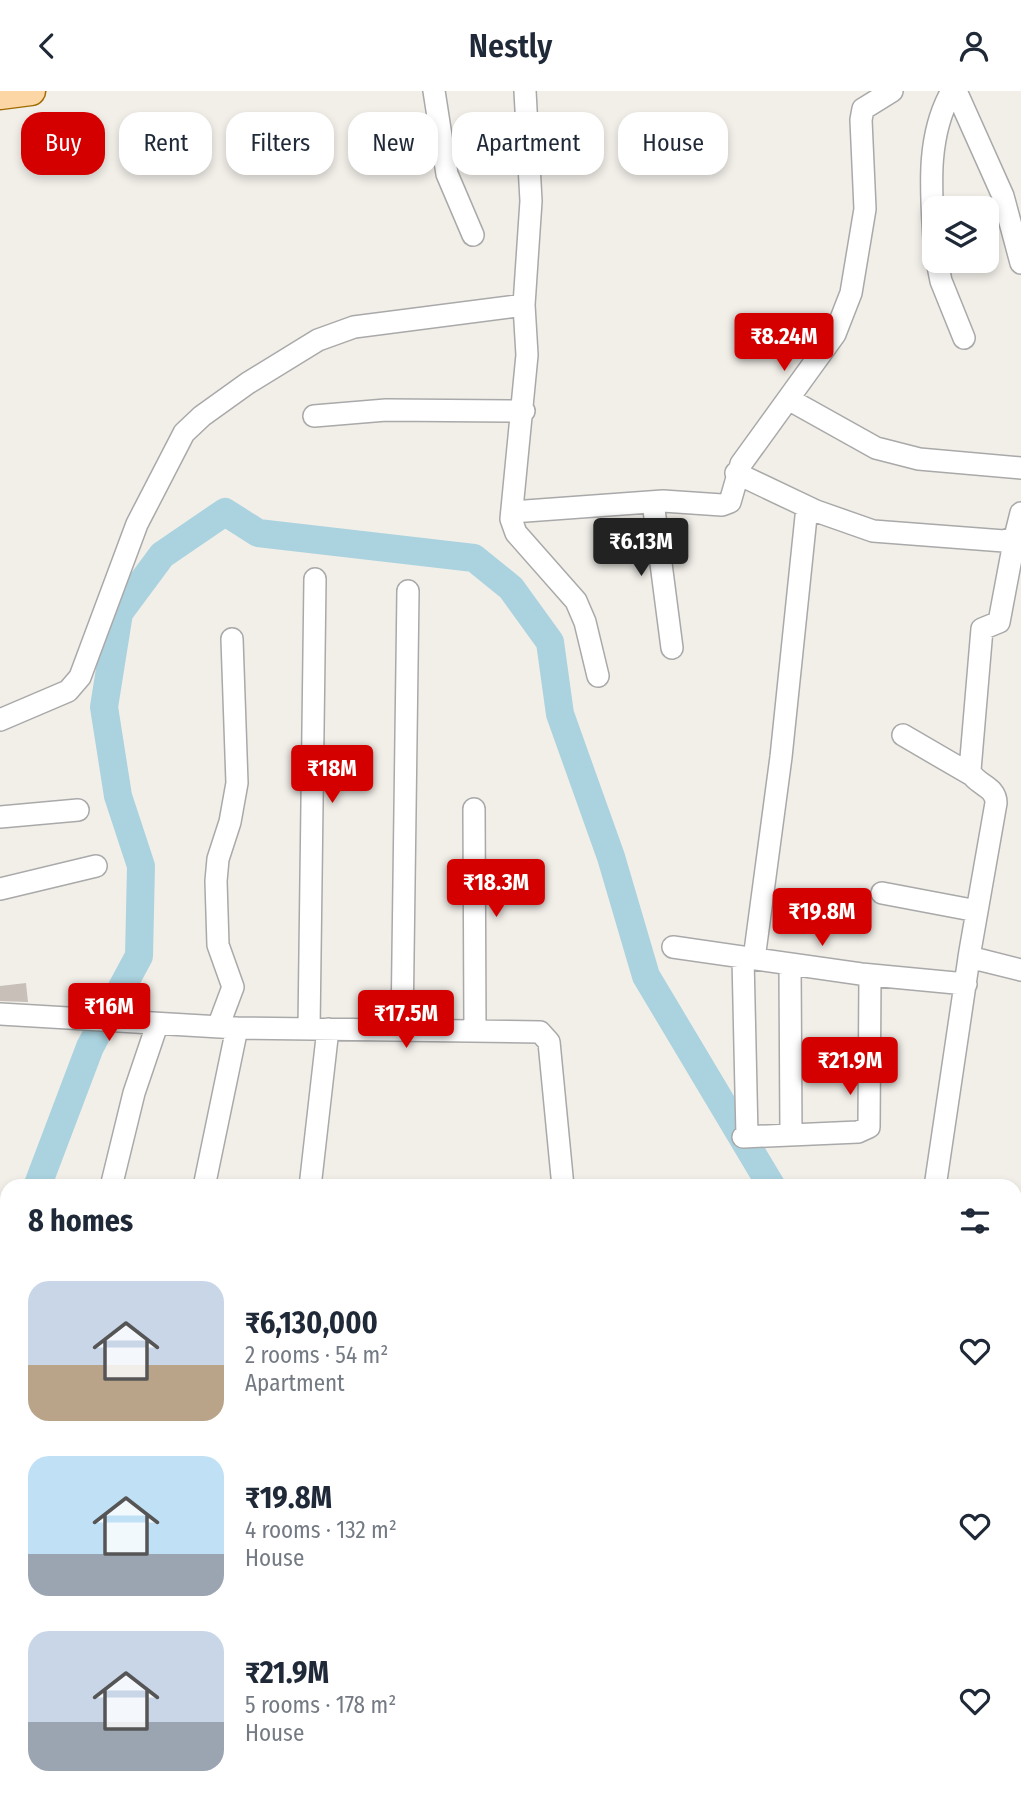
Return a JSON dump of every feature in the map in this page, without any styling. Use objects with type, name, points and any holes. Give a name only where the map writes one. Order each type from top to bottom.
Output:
[{"type":"main road","points":[[0,95],[31,91]]},
{"type":"street","points":[[434,91],[447,174],[472,235]]},
{"type":"street","points":[[525,91],[531,201],[524,305],[527,346],[524,411],[512,526],[576,601],[585,622],[598,676]]},
{"type":"street","points":[[512,512],[653,502],[727,504],[732,499],[736,473],[835,334],[851,293],[866,209],[860,120],[863,109],[892,91]]},
{"type":"street","points":[[934,196],[933,149],[937,123],[954,91]]},
{"type":"street","points":[[954,91],[1003,197],[1021,263]]},
{"type":"street","points":[[939,273],[964,338]]},
{"type":"street","points":[[0,720],[68,691],[80,677],[137,524],[184,433],[202,415],[318,340],[354,327],[524,305]]},
{"type":"street","points":[[790,400],[876,449],[919,459],[1021,468]]},
{"type":"street","points":[[314,416],[386,410],[524,411]]},
{"type":"street","points":[[736,473],[807,507],[873,531],[992,540],[1015,537]]},
{"type":"street","points":[[653,502],[672,648]]},
{"type":"street","points":[[807,507],[781,757],[748,958],[745,1137],[858,1132],[869,1126],[870,975]]},
{"type":"street","points":[[970,774],[982,629],[999,622],[1021,513]]},
{"type":"street","points":[[310,1179],[318,1030],[315,579]]},
{"type":"street","points":[[402,1029],[408,591]]},
{"type":"street","points":[[205,1179],[233,987],[218,945],[216,881],[218,859],[230,822],[237,783],[232,639]]},
{"type":"street","points":[[903,735],[970,774],[993,791],[997,798],[969,957],[936,1179]]},
{"type":"street","points":[[474,809],[475,1030]]},
{"type":"street","points":[[0,817],[78,810]]},
{"type":"street","points":[[0,889],[96,866]]},
{"type":"street","points":[[882,893],[977,911]]},
{"type":"street","points":[[673,947],[870,975],[966,984]]},
{"type":"street","points":[[969,957],[1021,969]]},
{"type":"street","points":[[790,964],[791,1135]]},
{"type":"street","points":[[0,1014],[228,1028],[531,1030],[545,1035],[552,1067],[562,1179]]},
{"type":"street","points":[[113,1179],[152,1024]]},
{"type":"building","points":[[26,983],[28,1002],[0,1001],[0,986]]},
{"type":"waterway","points":[[40,1179],[90,1047],[139,956],[141,866],[118,796],[104,707],[119,613],[162,555],[225,512],[258,533],[474,558],[511,588],[550,642],[560,714],[611,857],[646,976],[767,1179]]}]
